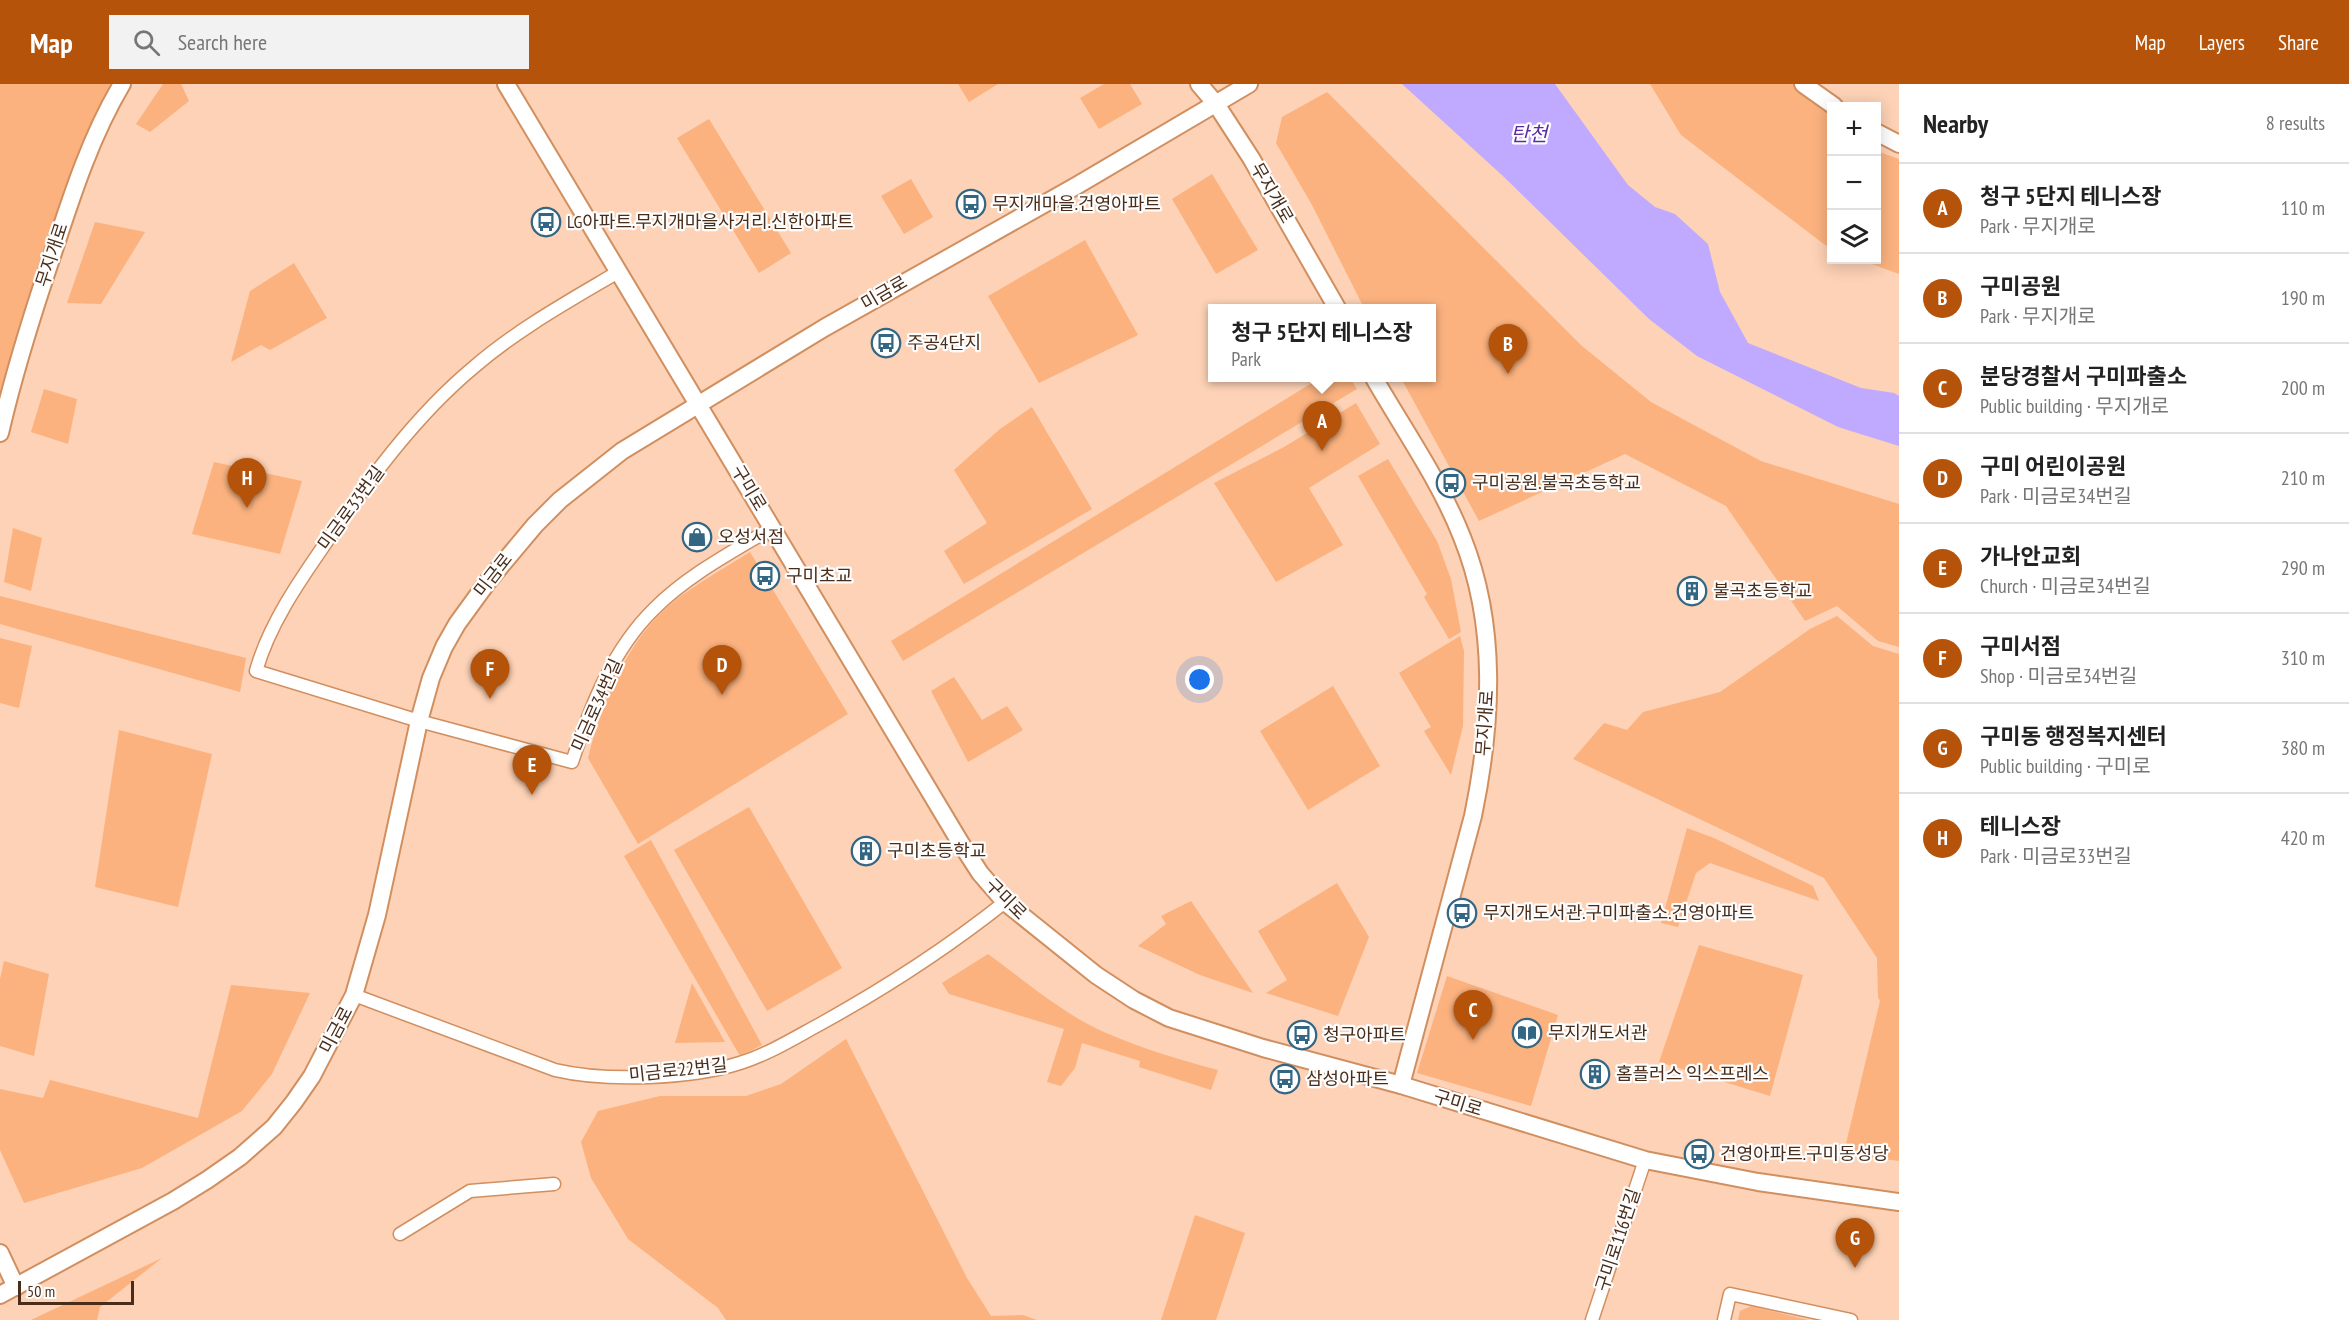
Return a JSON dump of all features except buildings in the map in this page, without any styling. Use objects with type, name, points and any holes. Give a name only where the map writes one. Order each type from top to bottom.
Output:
[{"type":"street","name":"무지개로","points":[[0,433],[27,330],[70,203],[108,108],[122,84]]},
{"type":"street","name":"구미로","points":[[506,84],[960,842],[981,873],[1005,902],[1096,975],[1134,1000],[1169,1018],[1263,1048],[1401,1085],[1645,1160],[1758,1182],[1899,1202]]},
{"type":"street","name":"무지개로","points":[[1198,84],[1216,104],[1251,158],[1334,304]]},
{"type":"street","name":"미금로","points":[[0,1295],[173,1201],[207,1180],[274,1127],[294,1102],[312,1076],[354,995],[377,915],[419,721],[431,678],[457,624],[489,580],[560,500],[622,451],[824,328],[1250,84]]},
{"type":"street","points":[[1803,84],[1828,102]]},
{"type":"street","points":[[1881,135],[1899,144]]},
{"type":"street","name":"미금로33번길","points":[[419,721],[256,671],[261,654],[291,596],[332,532],[370,480],[430,409],[493,351],[557,308],[618,272]]},
{"type":"street","name":"무지개로","points":[[1376,382],[1444,497],[1463,539],[1482,612],[1488,663],[1486,732],[1482,772],[1473,816],[1401,1085]]},
{"type":"street","name":"미금로34번길","points":[[419,721],[572,762],[583,728],[607,674],[622,649],[649,615],[667,597],[698,574],[772,528]]},
{"type":"street","name":"미금로22번길","points":[[354,995],[555,1070],[577,1075],[633,1077],[690,1073],[740,1063],[786,1042],[860,1002],[916,968],[965,934],[1005,902]]},
{"type":"street","name":"구미로116번길","points":[[1592,1320],[1645,1160]]},
{"type":"street","points":[[400,1234],[470,1191],[554,1184]]},
{"type":"street","points":[[0,1253],[16,1287]]},
{"type":"street","points":[[1724,1320],[1730,1294],[1851,1320]]},
{"type":"shaded area","points":[[0,84],[110,84],[86,142],[0,413]]},
{"type":"shaded area","points":[[163,84],[181,84],[189,101],[150,132],[136,124]]},
{"type":"shaded area","points":[[958,84],[998,84],[969,102]]},
{"type":"shaded area","points":[[1104,84],[1130,84],[1142,104],[1099,129],[1080,98]]},
{"type":"shaded area","points":[[1650,84],[1799,84],[1827,109],[1827,246],[1825,245],[1681,135]]},
{"type":"shaded area","points":[[1327,92],[1582,346],[1651,402],[1761,461],[1899,504],[1899,647],[1878,641],[1837,606],[1805,621],[1726,506],[1625,454],[1479,521],[1403,382],[1436,382],[1436,304],[1362,304],[1312,205],[1276,143],[1282,117]]},
{"type":"shaded area","points":[[709,119],[791,253],[759,273],[677,138]]},
{"type":"shaded area","points":[[1881,152],[1899,159],[1899,274],[1872,264],[1881,264]]},
{"type":"shaded area","points":[[1212,174],[1258,250],[1216,274],[1172,199]]},
{"type":"shaded area","points":[[911,179],[933,217],[904,234],[881,196]]},
{"type":"shaded area","points":[[95,222],[145,232],[101,304],[67,303]]},
{"type":"shaded area","points":[[1085,240],[1138,335],[1039,383],[988,296]]},
{"type":"shaded area","points":[[294,263],[327,318],[270,350],[261,345],[231,362],[250,291]]},
{"type":"shaded area","points":[[1313,382],[1353,382],[1357,389],[903,661],[891,641]]},
{"type":"shaded area","points":[[44,389],[77,399],[68,444],[31,432]]},
{"type":"shaded area","points":[[1356,403],[1380,444],[1309,488],[1343,545],[1276,582],[1214,483],[1284,447]]},
{"type":"shaded area","points":[[1032,407],[1092,509],[964,584],[944,551],[987,523],[954,470],[1000,429]]},
{"type":"shaded area","points":[[1388,459],[1437,541],[1451,579],[1461,632],[1449,639],[1424,597],[1427,594],[1358,476]]},
{"type":"shaded area","points":[[214,462],[302,481],[280,554],[192,534]]},
{"type":"shaded area","points":[[13,528],[42,538],[31,591],[4,582]]},
{"type":"shaded area","points":[[750,552],[848,714],[638,844],[588,758],[606,701],[634,646],[659,615],[691,589]]},
{"type":"shaded area","points":[[0,596],[246,658],[240,692],[0,624]]},
{"type":"shaded area","points":[[1837,616],[1873,646],[1899,654],[1899,1161],[1844,1152],[1880,1001],[1877,958],[1824,878],[1573,759],[1604,723],[1627,730],[1643,712],[1720,692],[1810,629]]},
{"type":"shaded area","points":[[1460,636],[1464,651],[1463,726],[1451,775],[1424,731],[1431,727],[1399,673]]},
{"type":"shaded area","points":[[0,638],[32,646],[19,708],[0,703]]},
{"type":"shaded area","points":[[954,677],[982,720],[1007,706],[1023,730],[968,762],[931,691]]},
{"type":"shaded area","points":[[1333,686],[1380,766],[1308,810],[1260,731]]},
{"type":"shaded area","points":[[119,730],[212,754],[178,907],[95,887]]},
{"type":"shaded area","points":[[749,807],[842,968],[767,1011],[674,850]]},
{"type":"shaded area","points":[[1687,828],[1714,838],[1813,886],[1819,901],[1710,863],[1696,873],[1678,927],[1661,923]]},
{"type":"shaded area","points":[[651,840],[762,1045],[740,1056],[624,856]]},
{"type":"shaded area","points":[[1337,883],[1369,937],[1338,1016],[1266,993],[1287,980],[1258,931]]},
{"type":"shaded area","points":[[1191,901],[1253,993],[1200,975],[1138,946],[1166,924],[1161,916]]},
{"type":"shaded area","points":[[1699,945],[1803,975],[1770,1096],[1659,1062]]},
{"type":"shaded area","points":[[988,954],[1089,1025],[1146,1048],[1218,1070],[1211,1090],[1139,1067],[1140,1061],[1082,1043],[1075,1068],[1061,1086],[1047,1082],[1064,1029],[949,994],[942,983]]},
{"type":"shaded area","points":[[4,961],[49,974],[34,1056],[0,1046],[0,979]]},
{"type":"shaded area","points":[[1447,976],[1558,1015],[1531,1106],[1417,1073]]},
{"type":"shaded area","points":[[692,983],[725,1042],[675,1043]]},
{"type":"shaded area","points":[[231,985],[310,993],[272,1074],[242,1111],[142,1168],[24,1203],[0,1150],[0,1089],[43,1098],[50,1080],[198,1118]]},
{"type":"shaded area","points":[[846,1039],[967,1278],[991,1316],[1023,1315],[1037,1320],[726,1320],[718,1308],[628,1239],[591,1178],[581,1142],[598,1111],[660,1096],[746,1096],[781,1084]]},
{"type":"shaded area","points":[[1195,1215],[1245,1233],[1216,1320],[1161,1320]]},
{"type":"shaded area","points":[[162,1258],[100,1307],[97,1320],[31,1320]]},
{"type":"shaded area","points":[[1751,1306],[1809,1320],[1738,1320],[1740,1311]]},
{"type":"water","name":"탄천","points":[[1402,84],[1555,84],[1628,185],[1655,207],[1675,214],[1708,244],[1720,292],[1748,343],[1861,388],[1894,393],[1899,396],[1899,446],[1838,427],[1697,356],[1649,319],[1504,177]]},
{"type":"place","name":"무지개마을.건영아파트","points":[[971,204]]},
{"type":"place","name":"LG아파트.무지개마을사거리.신한아파트","points":[[546,222]]},
{"type":"place","name":"주공4단지","points":[[886,343]]},
{"type":"place","name":"구미공원","points":[[1508,374]]},
{"type":"place","name":"청구 5단지 테니스장","points":[[1322,451]]},
{"type":"place","name":"구미공원.불곡초등학교","points":[[1451,483]]},
{"type":"place","name":"테니스장","points":[[247,508]]},
{"type":"place","name":"오성서점","points":[[697,537]]},
{"type":"place","name":"구미초교","points":[[765,576]]},
{"type":"place","name":"불곡초등학교","points":[[1692,591]]},
{"type":"place","name":"구미 어린이공원","points":[[722,695]]},
{"type":"place","name":"구미서점","points":[[490,699]]},
{"type":"place","name":"가나안교회","points":[[532,795]]},
{"type":"place","name":"구미초등학교","points":[[866,851]]},
{"type":"place","name":"무지개도서관.구미파출소.건영아파트","points":[[1462,913]]},
{"type":"place","name":"무지개도서관","points":[[1527,1033]]},
{"type":"place","name":"청구아파트","points":[[1302,1035]]},
{"type":"place","name":"분당경찰서 구미파출소","points":[[1473,1040]]},
{"type":"place","name":"홈플러스 익스프레스","points":[[1595,1074]]},
{"type":"place","name":"삼성아파트","points":[[1285,1079]]},
{"type":"place","name":"건영아파트.구미동성당","points":[[1699,1154]]},
{"type":"place","name":"구미동 행정복지센터","points":[[1855,1268]]}]
